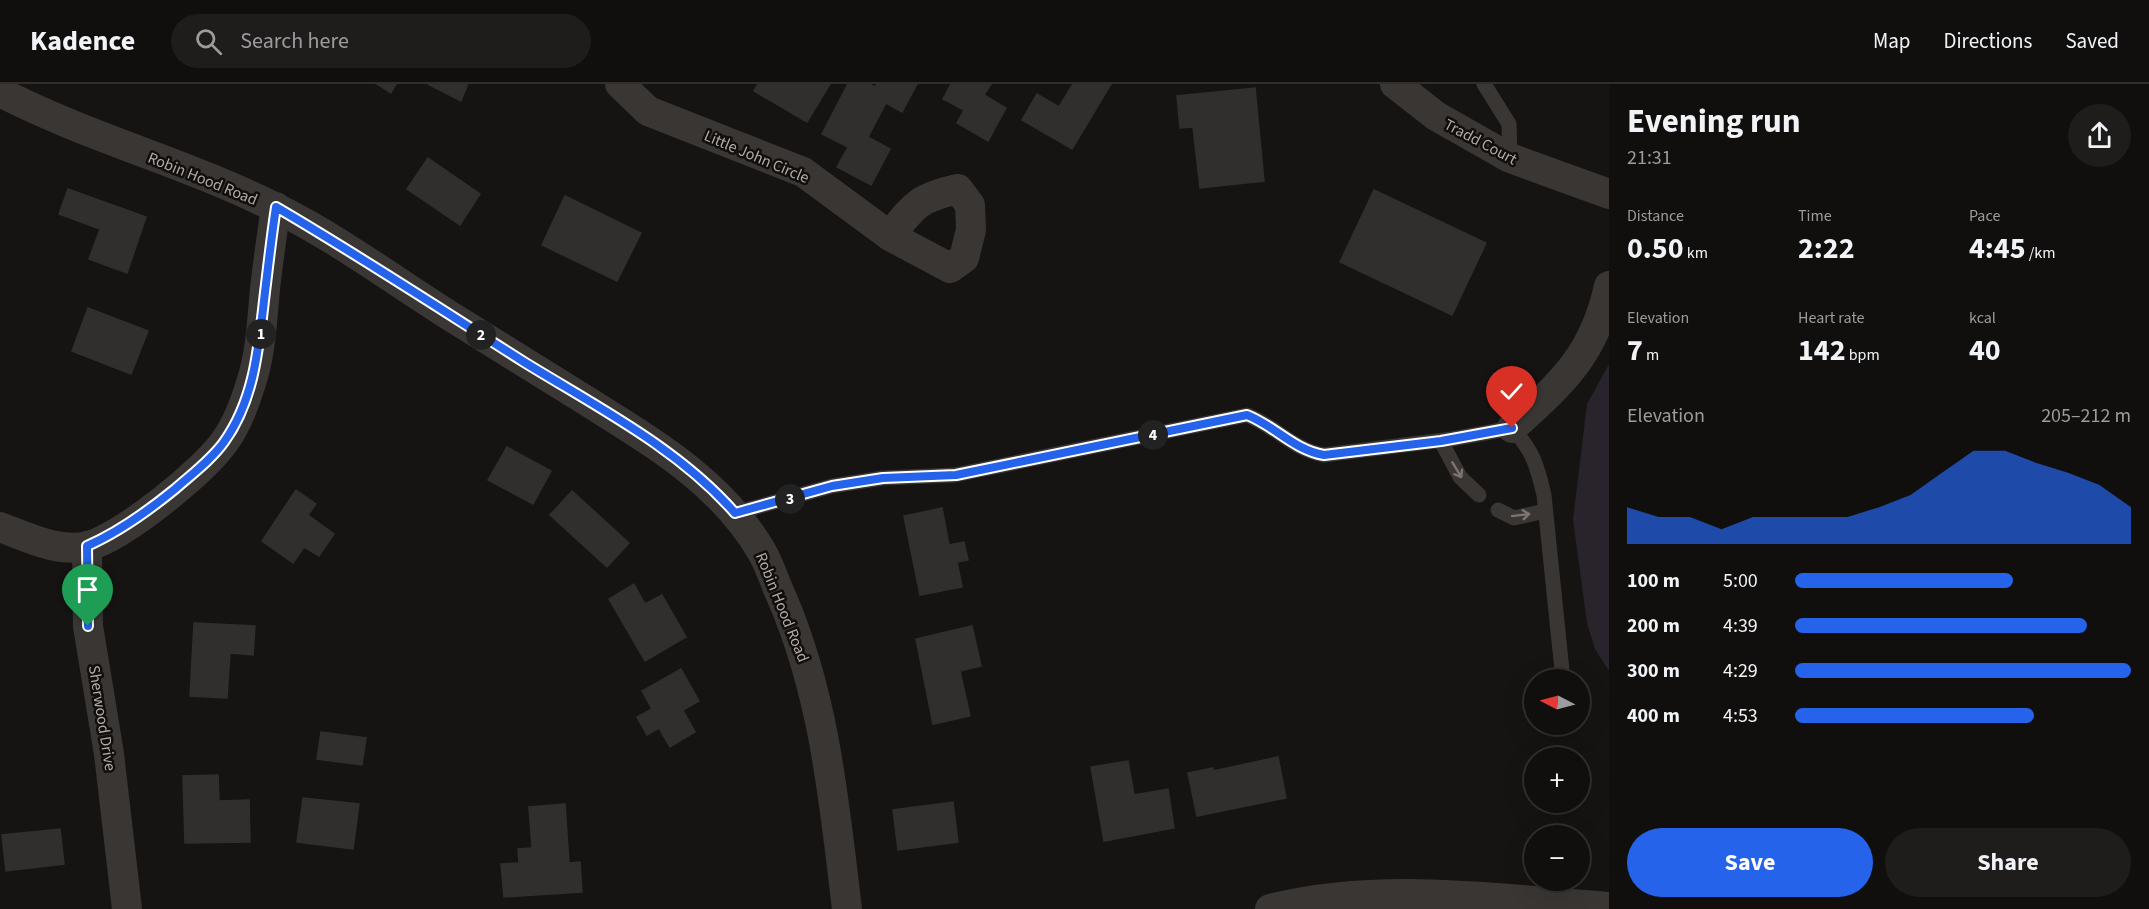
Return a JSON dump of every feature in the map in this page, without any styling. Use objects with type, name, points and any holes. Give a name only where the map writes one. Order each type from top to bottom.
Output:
[{"type":"street","name":"Little John Circle","points":[[620,84],[648,111],[803,172],[890,236]]},
{"type":"street","name":"Tradd Court","points":[[1395,84],[1436,116],[1510,158],[1609,194]]},
{"type":"street","name":"Robin Hood Road","points":[[0,92],[41,114],[276,207],[340,244],[641,435],[690,469],[735,513],[763,554],[792,622],[813,686],[829,764],[847,909]]},
{"type":"street","points":[[0,527],[44,544],[87,546],[109,537],[155,506],[207,462],[225,441],[240,413],[252,382],[260,345],[276,207]]},
{"type":"street","points":[[1512,428],[1559,386],[1585,353],[1600,323],[1609,286]]},
{"type":"street","name":"Sherwood Drive","points":[[87,546],[88,626],[109,754],[127,909]]},
{"type":"street","points":[[1270,909],[1325,898],[1425,895],[1609,907]]},
{"type":"lane","points":[[1484,84],[1509,124],[1510,158]]},
{"type":"lane","points":[[735,513],[832,486],[883,478],[956,475],[1247,415],[1262,421],[1310,453],[1324,455],[1441,441],[1512,428],[1529,447],[1539,472],[1562,669]]},
{"type":"lane","points":[[1441,441],[1460,477],[1479,495]]},
{"type":"lane","points":[[1498,510],[1514,518],[1545,511]]},
{"type":"shaded area","points":[[1609,364],[1609,671],[1595,649],[1587,623],[1573,520],[1587,404]]},
{"type":"building","points":[[377,84],[396,84],[391,93]]},
{"type":"building","points":[[428,84],[467,84],[467,86],[461,101]]},
{"type":"building","points":[[758,84],[830,84],[807,122],[754,91]]},
{"type":"building","points":[[848,84],[869,84],[875,87],[877,84],[917,84],[902,112],[886,103],[868,137],[890,149],[871,185],[837,167],[848,147],[822,134]]},
{"type":"building","points":[[951,84],[991,84],[984,95],[1006,108],[988,141],[957,123],[964,110],[943,99]]},
{"type":"building","points":[[1073,84],[1111,84],[1072,149],[1022,120],[1037,94],[1059,107]]},
{"type":"building","points":[[1255,88],[1264,181],[1200,188],[1193,127],[1180,128],[1177,96]]},
{"type":"building","points":[[428,158],[480,194],[460,225],[407,189]]},
{"type":"building","points":[[68,189],[146,217],[127,273],[89,259],[100,229],[59,214]]},
{"type":"building","points":[[1374,190],[1486,243],[1452,315],[1340,262]]},
{"type":"building","points":[[565,196],[641,233],[617,281],[542,245]]},
{"type":"building","points":[[88,308],[148,331],[131,374],[72,351]]},
{"type":"building","points":[[507,447],[551,471],[533,504],[488,480]]},
{"type":"building","points":[[296,490],[316,504],[308,515],[334,534],[319,556],[304,547],[293,563],[262,541]]},
{"type":"building","points":[[572,491],[629,543],[607,567],[550,515]]},
{"type":"building","points":[[942,508],[949,545],[964,542],[968,560],[957,562],[962,587],[920,595],[904,516]]},
{"type":"building","points":[[634,584],[645,604],[662,595],[686,637],[645,661],[609,599]]},
{"type":"building","points":[[194,623],[255,626],[253,655],[230,653],[227,698],[190,696]]},
{"type":"building","points":[[972,626],[981,666],[960,671],[970,716],[933,724],[916,639]]},
{"type":"building","points":[[681,669],[699,701],[683,710],[695,732],[670,747],[659,728],[647,735],[637,717],[652,709],[642,691]]},
{"type":"building","points":[[321,732],[366,738],[362,765],[317,759]]},
{"type":"building","points":[[1278,757],[1286,798],[1197,816],[1188,773],[1213,768],[1213,771]]},
{"type":"building","points":[[1128,761],[1134,795],[1168,789],[1174,828],[1104,841],[1091,767]]},
{"type":"building","points":[[218,775],[219,801],[249,800],[250,842],[185,843],[183,776]]},
{"type":"building","points":[[303,798],[359,804],[353,849],[297,842]]},
{"type":"building","points":[[953,802],[958,842],[898,850],[893,810]]},
{"type":"building","points":[[565,804],[569,863],[580,862],[582,892],[504,897],[501,864],[519,863],[518,849],[532,848],[529,807]]},
{"type":"building","points":[[60,829],[64,864],[6,871],[2,835]]},
{"type":"route","points":[[88,626],[87,546],[109,537],[155,506],[207,462],[225,441],[240,413],[252,382],[260,345],[276,207],[340,244],[641,435],[690,469],[735,513],[789,500],[832,486],[883,478],[956,475],[1119,442],[1222,418],[1247,415],[1262,421],[1310,453],[1324,455],[1441,441],[1512,428]]}]
